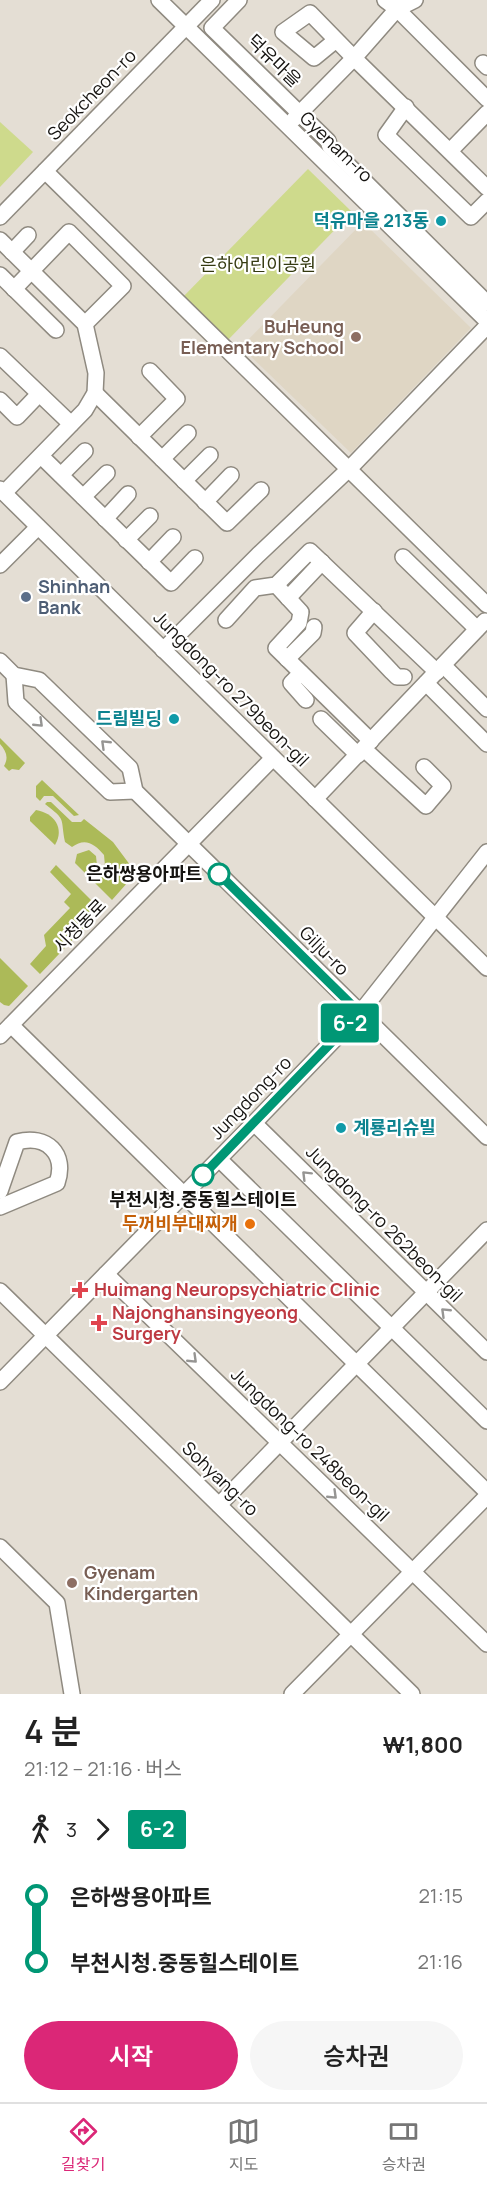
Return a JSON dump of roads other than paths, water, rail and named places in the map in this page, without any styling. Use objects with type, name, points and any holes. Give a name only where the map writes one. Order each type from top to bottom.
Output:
[{"type":"street","name":"Gyenam-ro","points":[[159,0],[487,321]]},
{"type":"street","name":"Seokcheon-ro","points":[[0,217],[212,0]]},
{"type":"street","name":"덕유마을","points":[[239,0],[212,28],[328,141],[330,147],[487,303]]},
{"type":"street","points":[[287,126],[354,58],[391,4],[415,0]]},
{"type":"street","points":[[391,4],[487,99]]},
{"type":"street","points":[[336,40],[487,188]]},
{"type":"street","points":[[406,107],[386,135],[471,218],[487,201]]},
{"type":"street","points":[[450,151],[487,113]]},
{"type":"street","points":[[45,171],[487,604]]},
{"type":"street","points":[[14,289],[69,232],[123,286],[85,324]]},
{"type":"street","points":[[12,252],[28,235]]},
{"type":"street","points":[[0,240],[85,324],[96,373],[95,393],[85,410],[41,456],[2,491]]},
{"type":"street","points":[[0,275],[56,330]]},
{"type":"street","points":[[163,650],[258,555],[350,468],[487,326]]},
{"type":"street","points":[[0,356],[72,424]]},
{"type":"street","points":[[140,437],[177,399],[150,371]]},
{"type":"street","points":[[95,393],[227,523],[261,490]]},
{"type":"street","points":[[0,400],[17,417],[39,394]]},
{"type":"street","points":[[162,459],[188,433]]},
{"type":"street","points":[[61,475],[85,451]]},
{"type":"street","points":[[184,481],[210,454]]},
{"type":"street","points":[[41,456],[171,583],[195,558]]},
{"type":"street","points":[[84,497],[107,473]]},
{"type":"street","points":[[205,502],[231,475]]},
{"type":"street","name":"Jungdong-ro 279beon-gil","points":[[2,491],[487,968]]},
{"type":"street","points":[[105,519],[128,494]]},
{"type":"street","points":[[126,540],[150,516]]},
{"type":"street","points":[[0,565],[38,526]]},
{"type":"street","points":[[149,562],[173,537]]},
{"type":"street","points":[[226,620],[255,588],[276,585],[310,551],[374,611],[487,709]]},
{"type":"street","points":[[315,799],[481,625],[403,557]]},
{"type":"street","points":[[288,598],[322,562]]},
{"type":"street","points":[[276,585],[301,612],[299,623],[276,648],[301,673],[364,748],[426,806],[443,786],[424,767]]},
{"type":"street","points":[[374,611],[354,633],[397,677],[404,677]]},
{"type":"street","points":[[287,659],[313,633],[314,627]]},
{"type":"street","name":"Gilju-ro","points":[[0,661],[14,675],[39,680],[130,768],[135,791],[487,1137]]},
{"type":"street","points":[[301,673],[291,683],[306,700]]},
{"type":"street","points":[[14,675],[16,702],[110,792],[135,791]]},
{"type":"street","points":[[426,683],[487,744]]},
{"type":"street","points":[[321,719],[364,748]]},
{"type":"street","name":"시청동로","points":[[5,1030],[273,758]]},
{"type":"street","name":"Jungdong-ro","points":[[0,1382],[360,1013],[487,852]]},
{"type":"street","points":[[5,1030],[184,1194],[487,1494],[292,1694]]},
{"type":"street","name":"Jungdong-ro 262beon-gil","points":[[254,1123],[487,1352]]},
{"type":"street","points":[[0,1191],[18,1142],[28,1139],[38,1140],[46,1144],[58,1158],[61,1165],[57,1183],[0,1207]]},
{"type":"street","points":[[219,1159],[487,1421]]},
{"type":"street","points":[[219,1505],[487,1230]]},
{"type":"street","name":"Jungdong-ro 248beon-gil","points":[[106,1274],[487,1644]]},
{"type":"street","name":"Sohyang-ro","points":[[0,1292],[412,1694]]},
{"type":"street","points":[[0,1547],[57,1603],[72,1694]]},
{"type":"place","name":"덕유마을 213동","points":[[441,221]]},
{"type":"place","name":"BuHeung Elementary School","points":[[356,337]]},
{"type":"place","name":"Shinhan Bank","points":[[26,597]]},
{"type":"place","name":"드림빌딩","points":[[174,719]]},
{"type":"place","name":"은하쌍용아파트","points":[[219,874]]},
{"type":"place","name":"계룡리슈빌","points":[[341,1128]]},
{"type":"place","name":"부천시청.중동힐스테이트","points":[[203,1175]]},
{"type":"place","name":"두꺼비부대찌개","points":[[250,1224]]},
{"type":"place","name":"Huimang Neuropsychiatric Clinic","points":[[80,1290]]},
{"type":"place","name":"Najonghansingyeong Surgery","points":[[99,1323]]},
{"type":"place","name":"Gyenam Kindergarten","points":[[72,1583]]},
{"type":"park label","name":"은하어린이공원","points":[[258,265]]}]
